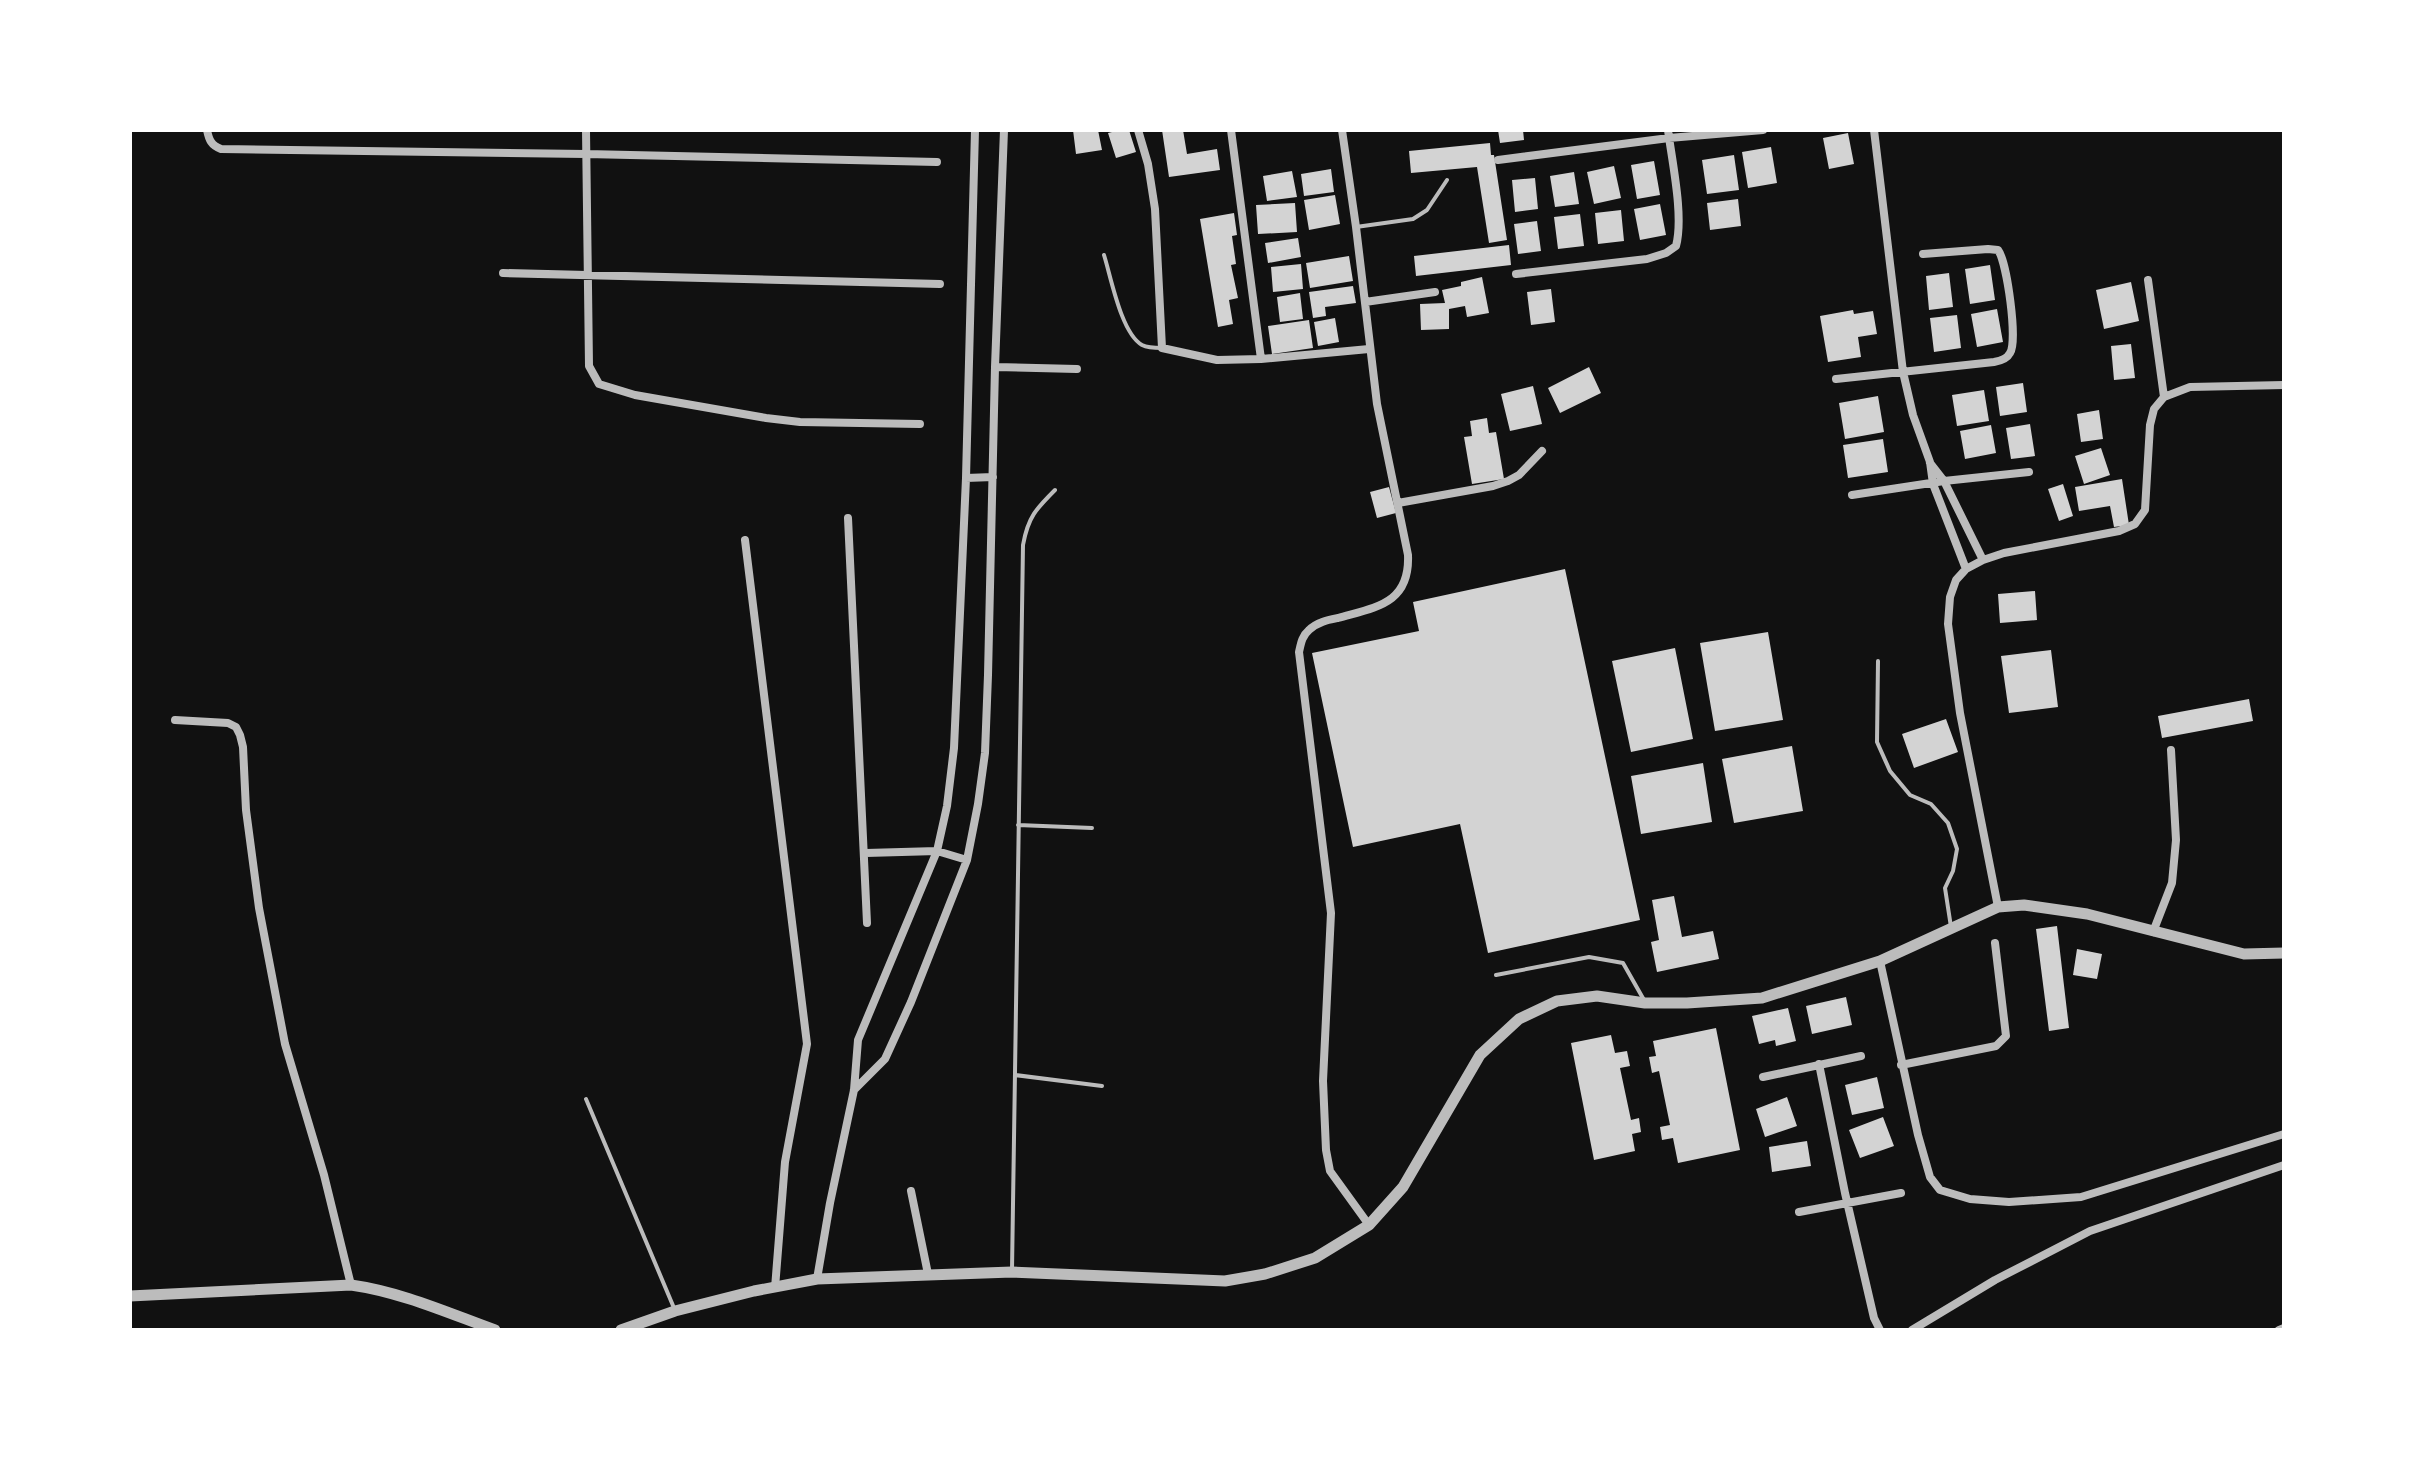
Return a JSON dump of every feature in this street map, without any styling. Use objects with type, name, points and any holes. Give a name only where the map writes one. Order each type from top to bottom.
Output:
[{"type":"street","points":[[207,130],[213,146],[221,149],[937,162]]},
{"type":"street","points":[[586,130],[589,366],[599,384],[635,395],[766,418],[800,422],[920,424]]},
{"type":"street","points":[[817,1279],[854,1090],[858,1040],[937,851],[947,806],[954,748],[966,478],[975,130]]},
{"type":"street","points":[[854,1090],[885,1059],[911,1002],[967,860],[978,804],[985,753],[1004,130]]},
{"type":"street","points":[[1138,130],[1148,164],[1155,209],[1162,348],[1217,360],[1370,353]]},
{"type":"street","points":[[1231,130],[1261,359]]},
{"type":"street","points":[[1342,130],[1377,404],[1409,571],[1406,582],[1396,596],[1382,606],[1317,623],[1302,638],[1299,652],[1331,913],[1323,1081],[1326,1150],[1330,1171],[1369,1225]]},
{"type":"street","points":[[1498,160],[1669,134],[1763,130]]},
{"type":"street","points":[[1874,130],[1903,372],[1913,415],[1930,462],[1933,484],[1966,569]]},
{"type":"street","points":[[1516,274],[1647,259],[1676,246],[1679,236],[1669,134]]},
{"type":"street","points":[[1836,379],[1994,362],[2004,360],[2011,352],[2014,344],[2004,258],[1998,250],[1923,254]]},
{"type":"street","points":[[503,273],[940,284]]},
{"type":"street","points":[[2148,280],[2164,397]]},
{"type":"street","points":[[1365,302],[1435,292]]},
{"type":"street","points":[[995,367],[1077,369]]},
{"type":"street","points":[[1998,907],[1960,713],[1948,624],[1950,597],[1956,580],[1966,569],[2004,553],[2119,531],[2135,524],[2145,510],[2150,425],[2154,409],[2164,397],[2190,387],[2284,385]]},
{"type":"street","points":[[1398,503],[1508,481],[1519,475],[1542,451]]},
{"type":"street","points":[[1930,462],[1944,481],[1983,560]]},
{"type":"street","points":[[1852,495],[2029,472]]},
{"type":"street","points":[[966,478],[993,477]]},
{"type":"street","points":[[848,518],[867,923]]},
{"type":"street","points":[[745,540],[807,1044],[785,1162],[775,1288]]},
{"type":"street","points":[[175,720],[228,723],[236,727],[240,735],[259,908],[285,1044],[324,1175],[351,1285]]},
{"type":"street","points":[[2153,932],[2172,883],[2176,840],[2171,750]]},
{"type":"street","points":[[866,853],[937,851],[967,860]]},
{"type":"street","points":[[621,1330],[675,1311],[817,1279],[1012,1272],[1225,1281],[1265,1274],[1315,1258],[1369,1225],[1403,1187],[1480,1055],[1519,1019],[1557,1001],[1597,996],[1645,1003],[1762,998],[1880,961],[1998,907],[2024,905],[2087,914],[2244,954],[2284,953]]},
{"type":"street","points":[[1901,1065],[1996,1046],[2006,1036],[1995,943]]},
{"type":"street","points":[[1880,961],[1901,1065],[1930,1177],[1940,1190],[1970,1199],[2009,1202],[2081,1197],[2284,1134]]},
{"type":"street","points":[[1763,1077],[1861,1056]]},
{"type":"street","points":[[1819,1064],[1847,1202],[1874,1318],[1880,1330]]},
{"type":"street","points":[[1912,1330],[1995,1280],[2090,1231],[2284,1165]]},
{"type":"street","points":[[911,1191],[928,1274]]},
{"type":"street","points":[[1799,1212],[1901,1193]]},
{"type":"street","points":[[130,1296],[351,1285],[399,1295],[495,1330]]},
{"type":"lane","points":[[1356,227],[1413,219],[1427,210],[1447,180]]},
{"type":"lane","points":[[1104,255],[1131,334],[1139,343],[1162,348]]},
{"type":"lane","points":[[1012,1272],[1023,545],[1032,513],[1055,490]]},
{"type":"lane","points":[[1878,661],[1877,742],[1890,771],[1910,795],[1931,804],[1948,823],[1957,849],[1953,871],[1945,888],[1951,930]]},
{"type":"lane","points":[[1018,825],[1092,828]]},
{"type":"lane","points":[[1496,975],[1589,957],[1609,960],[1623,963],[1645,1003]]},
{"type":"lane","points":[[1015,1075],[1102,1086]]},
{"type":"lane","points":[[586,1099],[675,1311]]},
{"type":"building","points":[[1073,130],[1098,130],[1102,150],[1076,154]]},
{"type":"building","points":[[1129,130],[1136,152],[1116,158],[1108,133]]},
{"type":"building","points":[[1162,130],[1183,130],[1187,154],[1217,149],[1220,170],[1169,177]]},
{"type":"building","points":[[1498,130],[1523,130],[1524,140],[1500,143]]},
{"type":"building","points":[[1848,133],[1854,164],[1829,169],[1823,138]]},
{"type":"building","points":[[1490,143],[1507,240],[1489,243],[1477,167],[1411,173],[1409,151]]},
{"type":"building","points":[[1771,147],[1777,183],[1748,188],[1742,152]]},
{"type":"building","points":[[1734,155],[1739,190],[1707,194],[1702,160]]},
{"type":"building","points":[[1654,161],[1660,195],[1637,199],[1631,165]]},
{"type":"building","points":[[1614,166],[1621,198],[1594,204],[1587,172]]},
{"type":"building","points":[[1331,169],[1334,192],[1304,196],[1301,174]]},
{"type":"building","points":[[1292,171],[1297,197],[1267,201],[1263,176]]},
{"type":"building","points":[[1574,172],[1579,204],[1555,207],[1550,176]]},
{"type":"building","points":[[1535,178],[1538,209],[1515,212],[1512,180]]},
{"type":"building","points":[[1335,195],[1340,224],[1309,230],[1304,200]]},
{"type":"building","points":[[1738,199],[1741,226],[1710,230],[1707,203]]},
{"type":"building","points":[[1295,203],[1297,232],[1258,234],[1256,205]]},
{"type":"building","points":[[1660,204],[1666,235],[1640,240],[1634,209]]},
{"type":"building","points":[[1621,210],[1624,241],[1598,244],[1595,213]]},
{"type":"building","points":[[1234,213],[1237,235],[1232,236],[1236,264],[1231,265],[1238,298],[1229,300],[1233,324],[1218,327],[1200,219]]},
{"type":"building","points":[[1580,214],[1584,246],[1558,249],[1554,217]]},
{"type":"building","points":[[1537,221],[1541,251],[1518,254],[1514,224]]},
{"type":"building","points":[[1298,238],[1301,257],[1268,263],[1265,243]]},
{"type":"building","points":[[1509,245],[1511,265],[1416,276],[1414,256]]},
{"type":"building","points":[[1349,256],[1353,281],[1310,288],[1306,263]]},
{"type":"building","points":[[1301,264],[1303,289],[1273,292],[1271,267]]},
{"type":"building","points":[[1990,265],[1995,300],[1970,304],[1965,269]]},
{"type":"building","points":[[1949,273],[1953,307],[1929,310],[1926,276]]},
{"type":"building","points":[[1482,277],[1489,313],[1467,317],[1465,306],[1449,309],[1449,329],[1421,330],[1420,304],[1445,303],[1442,290]]},
{"type":"building","points":[[2131,282],[2139,321],[2104,329],[2096,290]]},
{"type":"building","points":[[1353,286],[1356,303],[1325,307],[1326,316],[1313,318],[1309,292]]},
{"type":"building","points":[[1551,289],[1555,322],[1531,325],[1527,292]]},
{"type":"building","points":[[1300,293],[1303,319],[1280,322],[1277,297]]},
{"type":"building","points":[[1997,309],[2003,342],[1977,347],[1971,314]]},
{"type":"building","points":[[1853,310],[1854,314],[1873,311],[1877,334],[1858,337],[1861,357],[1828,362],[1820,316]]},
{"type":"building","points":[[1957,315],[1961,348],[1934,352],[1930,318]]},
{"type":"building","points":[[1335,318],[1339,342],[1318,346],[1314,322]]},
{"type":"building","points":[[1309,320],[1313,348],[1272,354],[1268,326]]},
{"type":"building","points":[[2131,344],[2135,378],[2114,380],[2111,346]]},
{"type":"building","points":[[1589,367],[1601,393],[1560,413],[1548,388]]},
{"type":"building","points":[[2023,383],[2027,412],[2000,416],[1996,387]]},
{"type":"building","points":[[1533,386],[1542,424],[1510,431],[1501,394]]},
{"type":"building","points":[[1984,390],[1989,421],[1957,426],[1952,395]]},
{"type":"building","points":[[1878,396],[1884,432],[1845,439],[1839,403]]},
{"type":"building","points":[[2099,410],[2103,439],[2081,442],[2077,414]]},
{"type":"building","points":[[1487,418],[1489,433],[1496,432],[1504,479],[1472,484],[1464,437],[1472,436],[1470,421]]},
{"type":"building","points":[[2030,424],[2035,456],[2011,459],[2006,428]]},
{"type":"building","points":[[1991,425],[1996,453],[1965,459],[1960,431]]},
{"type":"building","points":[[1883,439],[1888,472],[1848,478],[1843,445]]},
{"type":"building","points":[[2101,448],[2110,475],[2084,484],[2075,456]]},
{"type":"building","points":[[2122,479],[2129,525],[2114,527],[2110,506],[2079,511],[2075,487]]},
{"type":"building","points":[[2063,484],[2073,516],[2059,521],[2048,489]]},
{"type":"building","points":[[1389,487],[1396,513],[1377,518],[1370,492]]},
{"type":"building","points":[[1565,569],[1640,920],[1488,953],[1460,824],[1353,847],[1312,653],[1419,631],[1413,602]]},
{"type":"building","points":[[2035,591],[2037,620],[2000,623],[1998,594]]},
{"type":"building","points":[[1768,632],[1783,720],[1715,731],[1700,643]]},
{"type":"building","points":[[1675,648],[1693,739],[1631,752],[1612,661]]},
{"type":"building","points":[[2051,650],[2058,707],[2009,713],[2001,656]]},
{"type":"building","points":[[2249,699],[2253,721],[2162,738],[2158,716]]},
{"type":"building","points":[[1946,719],[1958,752],[1914,768],[1902,734]]},
{"type":"building","points":[[1792,746],[1803,811],[1734,823],[1722,759]]},
{"type":"building","points":[[1703,763],[1712,822],[1641,834],[1631,776]]},
{"type":"building","points":[[1674,896],[1682,937],[1713,931],[1719,959],[1657,972],[1651,942],[1659,940],[1652,900]]},
{"type":"building","points":[[2057,926],[2069,1028],[2049,1031],[2036,929]]},
{"type":"building","points":[[2077,949],[2102,954],[2097,979],[2073,975]]},
{"type":"building","points":[[1846,997],[1852,1025],[1812,1034],[1806,1006]]},
{"type":"building","points":[[1788,1008],[1796,1041],[1776,1046],[1775,1040],[1759,1044],[1752,1016]]},
{"type":"building","points":[[1716,1028],[1740,1150],[1678,1163],[1673,1138],[1662,1140],[1660,1127],[1670,1125],[1659,1071],[1652,1073],[1649,1057],[1656,1056],[1653,1041]]},
{"type":"building","points":[[1611,1035],[1615,1053],[1627,1051],[1630,1066],[1620,1068],[1631,1120],[1639,1118],[1641,1132],[1632,1134],[1635,1151],[1594,1160],[1571,1043]]},
{"type":"building","points":[[1877,1077],[1884,1108],[1852,1115],[1845,1085]]},
{"type":"building","points":[[1787,1097],[1797,1126],[1765,1137],[1756,1109]]},
{"type":"building","points":[[1883,1117],[1894,1146],[1860,1158],[1849,1130]]},
{"type":"building","points":[[1807,1141],[1811,1166],[1772,1172],[1769,1147]]}]
